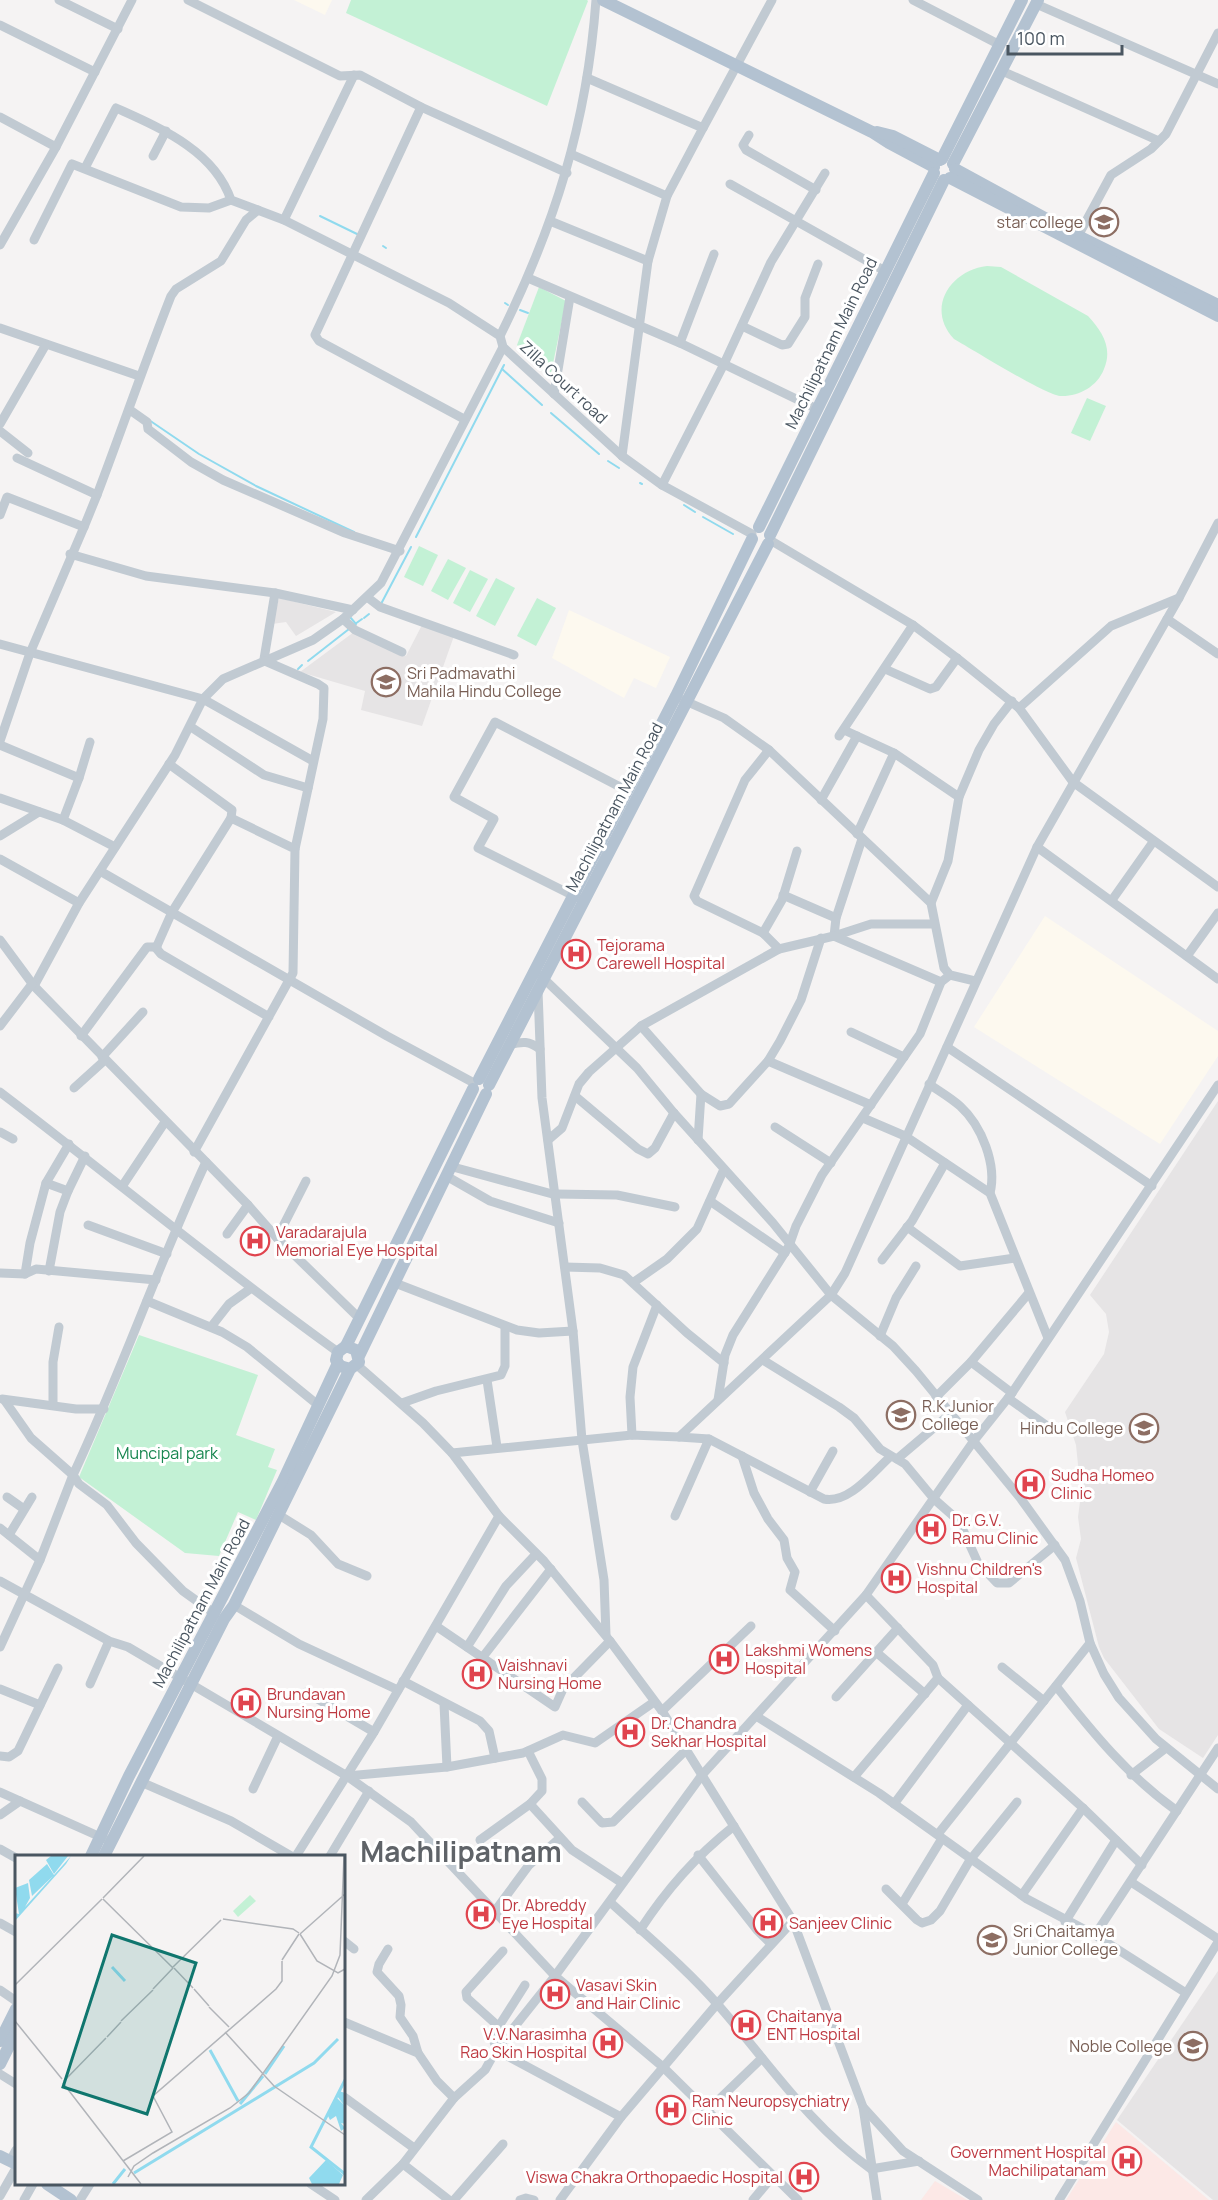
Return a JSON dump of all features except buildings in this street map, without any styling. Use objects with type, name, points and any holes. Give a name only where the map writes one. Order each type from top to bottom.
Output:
[{"type":"main road","points":[[603,0],[872,132],[888,144],[944,169],[1218,305]]},
{"type":"main road","name":"Machilipatnam Main Road","points":[[104,1855],[106,1840],[129,1776],[185,1681],[234,1605],[450,1172],[480,1086],[509,1046],[572,895],[626,790],[682,699],[769,539],[1022,0]]},
{"type":"main road","name":"Machilipatnam Main Road","points":[[93,1855],[106,1840],[141,1782],[215,1614],[283,1481],[340,1354],[480,1086],[541,973],[584,901],[682,699],[754,533],[885,271],[1002,71],[1037,2]]},
{"type":"main road","points":[[944,169],[1218,316]]},
{"type":"main road","points":[[754,533],[758,546],[769,539]]},
{"type":"main road","points":[[353,1347],[355,1363],[343,1368],[340,1354],[353,1347]]},
{"type":"main road","points":[[0,2064],[8,2047],[15,2014]]},
{"type":"main road","points":[[0,2150],[10,2162]]},
{"type":"main road","points":[[48,2185],[64,2198]]},
{"type":"street","points":[[59,0],[118,29]]},
{"type":"street","points":[[0,243],[56,147],[132,0]]},
{"type":"street","points":[[188,0],[340,76],[360,75],[421,107],[567,173]]},
{"type":"street","points":[[500,336],[528,278],[567,173],[592,53],[596,0]]},
{"type":"street","points":[[622,456],[641,328],[648,261],[667,196],[772,0]]},
{"type":"street","points":[[913,0],[1000,45]]},
{"type":"street","points":[[1037,2],[1218,84]]},
{"type":"street","points":[[0,25],[95,72]]},
{"type":"street","points":[[1078,236],[1111,175],[1159,141],[1176,118],[1218,33]]},
{"type":"street","points":[[1002,71],[1159,141]]},
{"type":"street","points":[[284,220],[354,75]]},
{"type":"street","points":[[587,78],[703,128]]},
{"type":"street","points":[[421,107],[354,255],[315,331],[316,339],[464,419]]},
{"type":"street","points":[[34,240],[72,164],[181,207],[209,208],[231,200],[224,180],[198,153],[166,131],[116,108],[85,168]]},
{"type":"street","points":[[0,117],[56,147]]},
{"type":"street","points":[[153,156],[166,131]]},
{"type":"street","points":[[749,135],[743,145],[746,150],[816,190]]},
{"type":"street","points":[[571,154],[667,196]]},
{"type":"street","points":[[663,485],[724,364],[771,262],[825,173]]},
{"type":"street","points":[[730,184],[885,271]]},
{"type":"street","name":"Zilla Court road","points":[[231,200],[284,220],[449,303],[500,336],[503,347],[622,456],[663,485],[754,533]]},
{"type":"street","points":[[79,778],[0,743],[30,653],[70,554],[97,495],[130,410],[139,376],[171,296],[176,289],[221,261],[246,220],[258,210]]},
{"type":"street","points":[[550,221],[648,261]]},
{"type":"street","points":[[680,343],[714,254]]},
{"type":"street","points":[[742,326],[782,345],[788,344],[805,317],[805,298],[818,264]]},
{"type":"street","points":[[528,278],[680,343],[817,409]]},
{"type":"street","points":[[554,394],[570,297]]},
{"type":"street","points":[[0,328],[45,346],[139,376]]},
{"type":"street","points":[[0,424],[45,346]]},
{"type":"street","points":[[0,1026],[33,985],[79,903],[191,727],[203,699],[223,679],[302,645],[343,619],[381,583],[400,551],[464,419],[503,347]]},
{"type":"street","points":[[130,410],[147,422],[148,429],[191,462],[223,480],[345,533],[400,551]]},
{"type":"street","points":[[0,431],[27,453]]},
{"type":"street","points":[[17,458],[97,495]]},
{"type":"street","points":[[0,514],[7,497],[84,527]]},
{"type":"street","points":[[680,1437],[831,1295],[844,1273],[1037,847],[1179,598],[1218,524]]},
{"type":"street","points":[[769,539],[912,626],[957,658],[1019,708],[1073,782],[1218,887]]},
{"type":"street","points":[[70,554],[146,576],[275,593],[352,610]]},
{"type":"street","points":[[265,660],[275,593]]},
{"type":"street","points":[[367,597],[380,608],[514,655]]},
{"type":"street","points":[[1019,708],[1111,626],[1179,598]]},
{"type":"street","points":[[343,619],[355,630],[402,652]]},
{"type":"street","points":[[1167,619],[1218,654]]},
{"type":"street","points":[[912,626],[842,733],[857,736],[894,753],[959,797]]},
{"type":"street","points":[[0,644],[203,699],[313,761]]},
{"type":"street","points":[[885,669],[930,689],[936,687],[957,658]]},
{"type":"street","points":[[194,1152],[293,973],[295,849],[323,719],[324,688],[265,660]]},
{"type":"street","points":[[682,699],[724,718],[769,750],[931,903]]},
{"type":"street","points":[[975,981],[950,975],[942,963],[931,903],[948,861],[959,797],[979,750],[994,724],[1012,701]]},
{"type":"street","points":[[584,901],[478,848],[494,819],[454,797],[495,722],[626,790]]},
{"type":"street","points":[[191,727],[264,775],[308,788]]},
{"type":"street","points":[[821,800],[857,736]]},
{"type":"street","points":[[63,820],[90,742]]},
{"type":"street","points":[[769,750],[745,780],[694,891],[697,901],[763,933],[779,949]]},
{"type":"street","points":[[834,936],[836,918],[860,837],[894,753]]},
{"type":"street","points":[[157,947],[172,912],[231,818],[232,810],[169,764]]},
{"type":"street","points":[[0,798],[63,820],[115,847]]},
{"type":"street","points":[[0,836],[39,813]]},
{"type":"street","points":[[231,818],[295,849]]},
{"type":"street","points":[[1112,900],[1154,842]]},
{"type":"street","points":[[1037,847],[1218,978]]},
{"type":"street","points":[[763,933],[775,916],[797,851]]},
{"type":"street","points":[[0,859],[79,903]]},
{"type":"street","points":[[100,871],[290,981],[480,1086]]},
{"type":"street","points":[[783,896],[836,918]]},
{"type":"street","points":[[1187,956],[1218,913]]},
{"type":"street","points":[[548,1140],[562,1128],[575,1096],[589,1072],[640,1026],[779,949],[834,936],[871,924],[934,924]]},
{"type":"street","points":[[834,936],[940,982]]},
{"type":"street","points":[[640,1026],[701,1094],[720,1106],[729,1104],[768,1061],[801,1000],[820,938]]},
{"type":"street","points":[[0,940],[33,985],[248,1205],[277,1238],[360,1319]]},
{"type":"street","points":[[81,1035],[147,947],[157,947]]},
{"type":"street","points":[[157,947],[161,954],[269,1017]]},
{"type":"street","points":[[541,973],[637,1068],[674,1113],[773,1223],[787,1249]]},
{"type":"street","points":[[436,1626],[555,1707],[563,1689],[608,1638],[604,1580],[582,1440],[573,1330],[548,1140],[540,1049],[541,973]]},
{"type":"street","points":[[718,1400],[724,1363],[732,1335],[787,1249],[796,1226],[831,1163],[920,1034],[940,982],[950,975]]},
{"type":"street","points":[[74,1088],[143,1012]]},
{"type":"street","points":[[851,1032],[904,1057]]},
{"type":"street","points":[[509,1046],[521,1041],[530,1042],[540,1049]]},
{"type":"street","points":[[947,1047],[1152,1186]]},
{"type":"street","points":[[768,1061],[871,1106]]},
{"type":"street","points":[[929,1084],[960,1106],[983,1143],[994,1177],[990,1193],[1028,1294],[1048,1338]]},
{"type":"street","points":[[366,2200],[403,2164],[454,2098],[485,2070],[496,2049],[555,1976],[702,1775],[866,1595],[973,1442],[1010,1395],[1218,1085]]},
{"type":"street","points":[[0,1092],[123,1185],[175,1230],[250,1289],[340,1354]]},
{"type":"street","points":[[698,1140],[701,1094]]},
{"type":"street","points":[[575,1096],[638,1149],[648,1154],[656,1148],[674,1113]]},
{"type":"street","points":[[862,1118],[905,1136],[990,1193]]},
{"type":"street","points":[[123,1185],[165,1122]]},
{"type":"street","points":[[775,1127],[831,1163]]},
{"type":"street","points":[[0,1132],[13,1139]]},
{"type":"street","points":[[25,1274],[30,1243],[46,1183],[69,1144]]},
{"type":"street","points":[[49,1271],[60,1212],[85,1156]]},
{"type":"street","points":[[0,1647],[23,1592],[40,1560],[73,1475],[104,1409],[175,1230],[206,1162]]},
{"type":"street","points":[[882,1260],[907,1227],[945,1163]]},
{"type":"street","points":[[634,1282],[682,1246],[697,1229],[724,1169]]},
{"type":"street","points":[[450,1172],[556,1195],[617,1195],[675,1207]]},
{"type":"street","points":[[450,1172],[490,1201],[559,1222]]},
{"type":"street","points":[[277,1238],[306,1182]]},
{"type":"street","points":[[46,1183],[68,1191]]},
{"type":"street","points":[[710,1201],[787,1249],[831,1295],[880,1336],[916,1371],[1065,1560],[1090,1643],[1104,1674],[1119,1698],[1166,1748],[1218,1789]]},
{"type":"street","points":[[226,1234],[248,1205]]},
{"type":"street","points":[[88,1225],[167,1254]]},
{"type":"street","points":[[907,1227],[960,1266],[1015,1258]]},
{"type":"street","points":[[880,1336],[896,1298],[916,1266]]},
{"type":"street","points":[[565,1268],[600,1268],[616,1272],[634,1282],[687,1334],[724,1363]]},
{"type":"street","points":[[0,1273],[25,1274],[36,1269],[156,1280]]},
{"type":"street","points":[[395,1283],[505,1327],[527,1333],[573,1330]]},
{"type":"street","points":[[211,1328],[229,1304],[250,1289]]},
{"type":"street","points":[[936,1397],[971,1362],[1028,1294]]},
{"type":"street","points":[[147,1301],[211,1328],[247,1347],[318,1405]]},
{"type":"street","points":[[632,1435],[630,1397],[633,1367],[657,1305]]},
{"type":"street","points":[[53,1405],[53,1362],[59,1326]]},
{"type":"street","points":[[402,1403],[436,1390],[487,1380],[505,1371],[505,1327]]},
{"type":"street","points":[[763,1360],[854,1418],[893,1458],[905,1464],[934,1499],[959,1521],[978,1563],[1001,1585],[1009,1583],[1055,1545]]},
{"type":"street","points":[[971,1362],[1047,1426]]},
{"type":"street","points":[[355,1363],[402,1403],[452,1453],[499,1516],[551,1569],[608,1638],[662,1711],[734,1826],[793,1921],[863,2107],[877,2200]]},
{"type":"street","points":[[487,1380],[497,1448]]},
{"type":"street","points":[[2,1400],[76,1409],[104,1409]]},
{"type":"street","points":[[2,1400],[31,1438],[80,1484],[107,1505],[136,1543],[183,1591],[215,1614]]},
{"type":"street","points":[[452,1453],[632,1435],[709,1439],[810,1492],[833,1501],[841,1498],[949,1415]]},
{"type":"street","points":[[675,1516],[709,1439]]},
{"type":"street","points":[[810,1492],[833,1451]]},
{"type":"street","points":[[742,1456],[754,1493],[785,1544],[787,1558],[795,1572],[790,1590],[835,1631]]},
{"type":"street","points":[[7,1497],[24,1509]]},
{"type":"street","points":[[9,1535],[32,1497]]},
{"type":"street","points":[[279,1515],[311,1535],[338,1564],[367,1576]]},
{"type":"street","points":[[297,1855],[374,1732],[499,1516]]},
{"type":"street","points":[[0,1528],[40,1560]]},
{"type":"street","points":[[467,1647],[506,1586],[536,1554]]},
{"type":"street","points":[[482,1658],[551,1569]]},
{"type":"street","points":[[0,1581],[109,1641],[128,1647],[347,1776],[411,1822],[555,1976],[663,2067],[796,2199]]},
{"type":"street","points":[[866,1595],[933,1665],[938,1678],[1010,1745],[1083,1808],[1142,1865]]},
{"type":"street","points":[[234,1605],[299,1644],[398,1690]]},
{"type":"street","points":[[662,1711],[751,1626]]},
{"type":"street","points":[[836,1697],[898,1628]]},
{"type":"street","points":[[90,1684],[109,1641]]},
{"type":"street","points":[[902,1904],[939,1837],[1090,1643]]},
{"type":"street","points":[[876,1652],[926,1694]]},
{"type":"street","points":[[1002,1667],[1044,1701]]},
{"type":"street","points":[[0,1756],[9,1757],[18,1751],[58,1668]]},
{"type":"street","points":[[854,1777],[938,1678]]},
{"type":"street","points":[[403,1681],[484,1724],[489,1731],[495,1758]]},
{"type":"street","points":[[1056,1686],[1092,1732],[1131,1774],[1177,1811]]},
{"type":"street","points":[[0,1689],[40,1705]]},
{"type":"street","points":[[306,1692],[374,1732]]},
{"type":"street","points":[[347,1776],[447,1767],[495,1758],[528,1751],[563,1735],[596,1743],[654,1702]]},
{"type":"street","points":[[444,1704],[447,1767]]},
{"type":"street","points":[[894,1804],[968,1705]]},
{"type":"street","points":[[756,1716],[854,1777],[1022,1895],[1065,1922],[1095,1935],[1186,1994]]},
{"type":"street","points":[[253,1789],[278,1736]]},
{"type":"street","points":[[1131,1774],[1166,1748]]},
{"type":"street","points":[[1095,1935],[1218,1748]]},
{"type":"street","points":[[582,1802],[602,1823],[613,1822],[686,1750]]},
{"type":"street","points":[[480,1840],[530,1804],[542,1791],[544,1785],[528,1751]]},
{"type":"street","points":[[141,1782],[231,1821],[288,1855]]},
{"type":"street","points":[[331,1855],[369,1791]]},
{"type":"street","points":[[0,1792],[106,1840]]},
{"type":"street","points":[[0,1815],[20,1801]]},
{"type":"street","points":[[886,1889],[922,1923],[931,1920],[940,1911],[970,1860],[1017,1802]]},
{"type":"street","points":[[530,1804],[572,1850],[622,1883]]},
{"type":"street","points":[[1022,1895],[1083,1808]]},
{"type":"street","points":[[640,1930],[665,1892],[698,1855],[734,1826]]},
{"type":"street","points":[[495,1911],[520,1876],[560,1838]]},
{"type":"street","points":[[1065,1922],[1116,1840]]},
{"type":"street","points":[[0,1849],[15,1857]]},
{"type":"street","points":[[698,1855],[771,1944]]},
{"type":"street","points":[[1059,2200],[1218,1941],[1131,1882]]},
{"type":"street","points":[[609,1902],[717,2004],[797,2102],[844,2150],[871,2169],[919,2161]]},
{"type":"street","points":[[560,2200],[621,2117],[717,2004],[793,1921]]},
{"type":"street","points":[[0,1923],[15,1931]]},
{"type":"street","points":[[345,1942],[354,1949]]},
{"type":"street","points":[[388,1949],[377,1972],[399,1996],[400,2017],[413,2036],[418,2053],[436,2081],[454,2098]]},
{"type":"street","points":[[498,2026],[467,1998],[466,1992],[503,1951]]},
{"type":"street","points":[[525,1985],[492,2037],[496,2049],[621,2117]]},
{"type":"street","points":[[0,1990],[15,2000]]},
{"type":"street","points":[[345,2022],[418,2053]]},
{"type":"street","points":[[707,2111],[762,2058]]},
{"type":"street","points":[[0,2074],[15,2083]]},
{"type":"street","points":[[345,2098],[414,2148]]},
{"type":"street","points":[[863,2107],[903,2151],[978,2200]]},
{"type":"street","points":[[454,2200],[503,2144]]},
{"type":"street","points":[[0,2196],[10,2162]]},
{"type":"street","points":[[403,2164],[449,2200]]},
{"type":"street","points":[[753,2200],[774,2176]]},
{"type":"street","points":[[24,2200],[32,2185]]},
{"type":"street","points":[[80,2200],[89,2185]]},
{"type":"street","points":[[312,2185],[335,2200]]},
{"type":"street","points":[[520,2200],[526,2198],[534,2200]]},
{"type":"shaded area","points":[[294,0],[332,0],[325,15]]},
{"type":"shaded area","points":[[279,598],[336,612],[296,636],[286,622],[272,624]]},
{"type":"shaded area","points":[[569,610],[670,657],[656,688],[634,678],[624,698],[552,658]]},
{"type":"shaded area","name":"Sri Padmavathi Mahila Hindu College","points":[[422,625],[454,636],[422,726],[361,710],[365,691],[300,672],[354,632],[406,656]]},
{"type":"shaded area","points":[[1045,916],[1218,1031],[1218,1056],[1160,1144],[974,1027]]},
{"type":"shaded area","name":"Hindu College","points":[[1218,1101],[1218,1735],[1203,1758],[1159,1729],[1104,1658],[1099,1647],[1076,1558],[1081,1539],[1078,1517],[1081,1494],[1076,1445],[1065,1412],[1104,1354],[1109,1332],[1106,1314],[1090,1295]]},
{"type":"shaded area","name":"Noble College","points":[[1218,1971],[1218,2200],[1213,2200],[1117,2120]]},
{"type":"shaded area","name":"Government Hospital Machilipatanam","points":[[1116,2122],[1209,2200],[1066,2200]]},
{"type":"shaded area","name":"Government Hospital Machilipatanam","points":[[935,2181],[967,2200],[921,2200]]},
{"type":"green space","points":[[351,0],[588,1],[547,106],[346,13]]},
{"type":"green space","points":[[987,266],[1001,267],[1088,316],[1102,334],[1107,347],[1104,369],[1092,386],[1073,395],[1052,394],[954,339],[942,315],[942,303],[946,292],[963,275]]},
{"type":"green space","points":[[539,287],[566,301],[550,378],[517,345]]},
{"type":"green space","points":[[1087,398],[1106,406],[1090,441],[1071,433]]},
{"type":"green space","points":[[419,546],[438,555],[423,586],[404,577]]},
{"type":"green space","points":[[448,559],[466,568],[448,600],[431,591]]},
{"type":"green space","points":[[470,570],[488,579],[470,612],[453,603]]},
{"type":"green space","points":[[496,578],[515,588],[495,626],[476,616]]},
{"type":"green space","points":[[537,598],[556,608],[536,646],[517,636]]},
{"type":"green space","name":"Muncipal park","points":[[139,1335],[258,1375],[236,1435],[275,1449],[268,1467],[277,1470],[256,1520],[238,1512],[219,1556],[185,1553],[79,1477]]},
{"type":"waterway","points":[[320,216],[357,234]]},
{"type":"waterway","points":[[520,310],[528,313]]},
{"type":"waterway","points":[[416,537],[504,365]]},
{"type":"waterway","points":[[502,369],[542,405]]},
{"type":"waterway","points":[[551,413],[599,454]]},
{"type":"waterway","points":[[149,420],[199,454],[256,486],[354,532]]},
{"type":"waterway","points":[[608,461],[619,468]]},
{"type":"waterway","points":[[684,505],[695,512]]},
{"type":"waterway","points":[[703,517],[733,534]]},
{"type":"waterway","points":[[381,604],[411,547]]},
{"type":"waterway","points":[[364,618],[369,614]]},
{"type":"waterway","points":[[350,617],[356,624]]},
{"type":"waterway","points":[[355,624],[362,619]]},
{"type":"waterway","points":[[308,661],[349,629]]},
{"type":"waterway","points":[[298,669],[302,665]]},
{"type":"place","name":"star college","points":[[1104,222]]},
{"type":"place","name":"Sri Padmavathi Mahila Hindu College","points":[[386,682]]},
{"type":"place","name":"Tejorama Carewell Hospital","points":[[576,954]]},
{"type":"place","name":"Varadarajula Memorial Eye Hospital","points":[[255,1241]]},
{"type":"place","name":"R.K Junior College","points":[[901,1415]]},
{"type":"place","name":"Hindu College","points":[[1144,1428]]},
{"type":"place","name":"Sudha Homeo Clinic","points":[[1030,1484]]},
{"type":"place","name":"Dr. G.V. Ramu Clinic","points":[[931,1529]]},
{"type":"place","name":"Vishnu Children's Hospital","points":[[896,1578]]},
{"type":"place","name":"Lakshmi Womens Hospital","points":[[724,1659]]},
{"type":"place","name":"Vaishnavi Nursing Home","points":[[477,1674]]},
{"type":"place","name":"Brundavan Nursing Home","points":[[246,1703]]},
{"type":"place","name":"Dr. Chandra Sekhar Hospital","points":[[630,1732]]},
{"type":"place","name":"Dr. Abreddy Eye Hospital","points":[[481,1914]]},
{"type":"place","name":"Sanjeev Clinic","points":[[768,1923]]},
{"type":"place","name":"Sri Chaitamya Junior College","points":[[992,1940]]},
{"type":"place","name":"Vasavi Skin and Hair Clinic","points":[[555,1994]]},
{"type":"place","name":"Chaitanya ENT Hospital","points":[[746,2025]]},
{"type":"place","name":"V.V.Narasimha Rao Skin Hospital","points":[[608,2043]]},
{"type":"place","name":"Noble College","points":[[1193,2046]]},
{"type":"place","name":"Ram Neuropsychiatry Clinic","points":[[671,2110]]},
{"type":"place","name":"Government Hospital Machilipatanam","points":[[1127,2161]]},
{"type":"place","name":"Viswa Chakra Orthopaedic Hospital","points":[[804,2177]]},
{"type":"district","name":"Machilipatnam","points":[[461,1852]]}]
